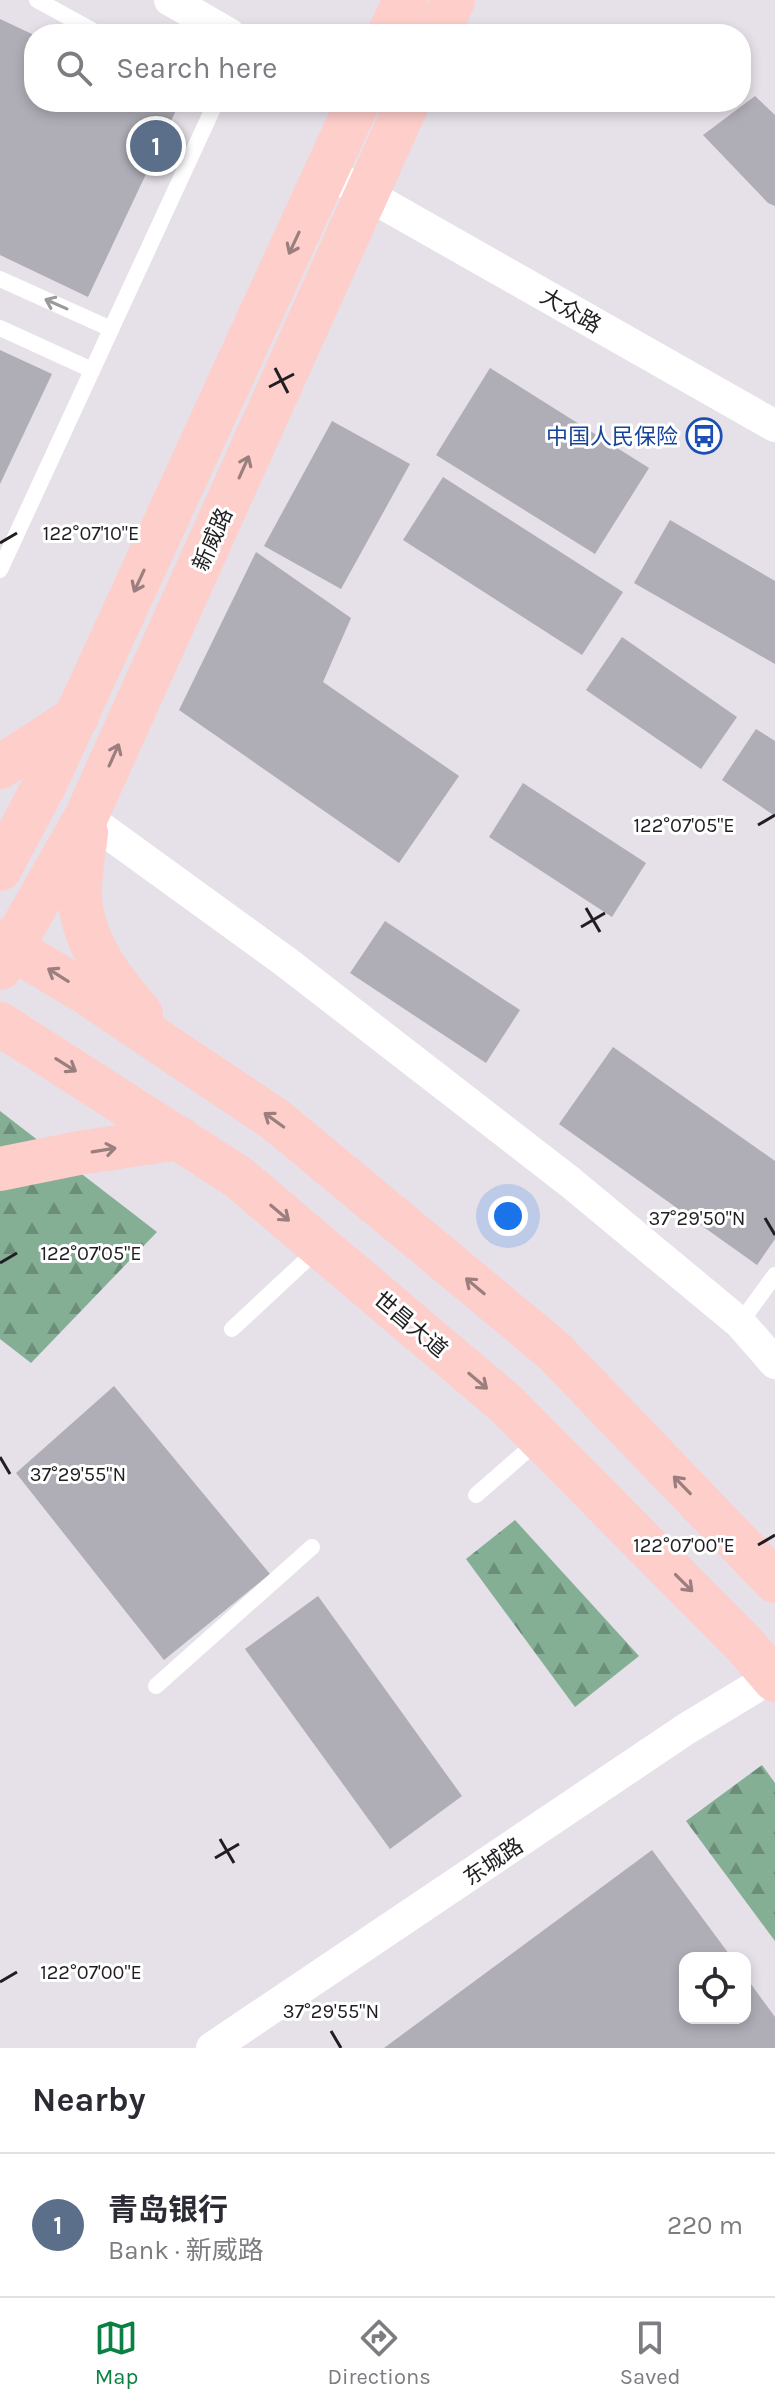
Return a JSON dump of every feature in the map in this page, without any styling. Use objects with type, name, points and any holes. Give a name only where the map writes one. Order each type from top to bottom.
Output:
[{"type":"main road","points":[[394,24],[405,0]]},
{"type":"main road","points":[[442,24],[453,0]]},
{"type":"main road","points":[[0,869],[77,717],[353,112]]},
{"type":"main road","name":"新威路","points":[[4,952],[86,817],[404,113]]},
{"type":"main road","points":[[0,770],[77,717]]},
{"type":"main road","points":[[86,817],[80,898],[85,926],[98,959],[173,1053]]},
{"type":"main road","points":[[4,952],[85,992],[276,1120],[554,1351],[775,1581]]},
{"type":"main road","name":"世昌大道","points":[[0,1024],[238,1177],[320,1246],[505,1403],[774,1677]]},
{"type":"main road","points":[[0,1169],[179,1138]]},
{"type":"street","points":[[170,0],[212,24]]},
{"type":"street","name":"大众路","points":[[327,172],[775,426]]},
{"type":"street","points":[[0,770],[41,793]]},
{"type":"street","points":[[86,817],[286,962],[570,1182],[740,1323],[775,1363]]},
{"type":"street","name":"东城路","points":[[212,2048],[686,1729],[774,1677]]},
{"type":"lane","points":[[37,0],[81,24]]},
{"type":"lane","points":[[0,570],[211,112]]},
{"type":"lane","points":[[0,279],[111,329]]},
{"type":"lane","points":[[0,328],[92,370]]},
{"type":"lane","points":[[232,1329],[320,1246]]},
{"type":"lane","points":[[740,1323],[775,1275]]},
{"type":"lane","points":[[476,1495],[541,1439]]},
{"type":"lane","points":[[156,1686],[312,1547]]},
{"type":"green space","points":[[0,1111],[157,1232],[31,1363],[0,1339]]},
{"type":"green space","points":[[515,1520],[639,1656],[575,1707],[466,1559]]},
{"type":"green space","points":[[762,1765],[775,1783],[775,1941],[686,1821]]},
{"type":"building","points":[[0,19],[24,30],[24,112],[175,112],[88,297],[0,255]]},
{"type":"building","points":[[755,96],[775,115],[775,206],[768,203],[703,135],[734,112],[751,112],[751,99]]},
{"type":"building","points":[[0,350],[52,374],[0,484]]},
{"type":"building","points":[[490,368],[649,468],[595,554],[436,455]]},
{"type":"building","points":[[332,421],[410,464],[341,589],[264,546]]},
{"type":"building","points":[[443,477],[623,592],[582,655],[403,540]]},
{"type":"building","points":[[670,520],[775,581],[775,664],[634,583]]},
{"type":"building","points":[[256,552],[351,618],[323,682],[459,776],[399,863],[179,710]]},
{"type":"building","points":[[622,637],[737,717],[701,769],[586,690]]},
{"type":"building","points":[[756,729],[775,741],[775,816],[722,780]]},
{"type":"building","points":[[523,783],[646,863],[612,917],[489,837]]},
{"type":"building","points":[[385,921],[520,1010],[486,1063],[350,973]]},
{"type":"building","points":[[613,1047],[775,1161],[775,1239],[757,1265],[559,1124]]},
{"type":"building","points":[[114,1386],[270,1574],[164,1660],[16,1473]]},
{"type":"building","points":[[318,1596],[462,1796],[390,1849],[245,1649]]},
{"type":"building","points":[[652,1850],[728,1952],[679,1952],[679,2024],[751,2024],[751,1984],[775,2017],[775,2048],[384,2048]]},
{"type":"place","name":"青岛银行","points":[[156,146]]},
{"type":"place","name":"中国人民保险","points":[[704,436]]}]
